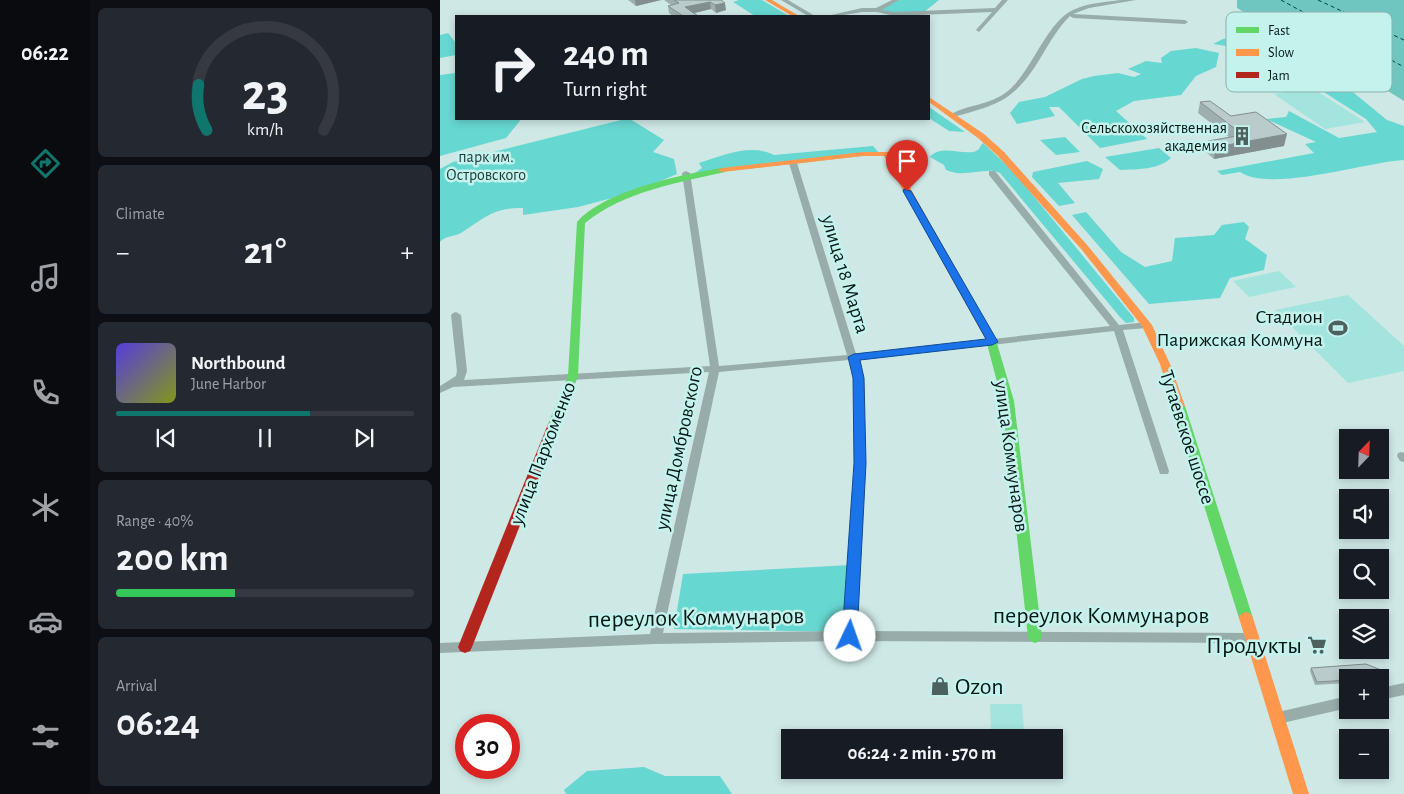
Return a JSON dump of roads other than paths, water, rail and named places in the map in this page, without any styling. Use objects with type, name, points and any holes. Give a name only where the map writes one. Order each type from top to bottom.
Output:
[{"type":"street","points":[[768,0],[794,15]]},
{"type":"street","points":[[784,0],[810,15]]},
{"type":"street","points":[[876,10],[896,0]]},
{"type":"street","points":[[979,30],[1005,0]]},
{"type":"street","points":[[953,115],[987,104],[1009,93],[1023,78],[1067,15],[1098,4],[1133,0]]},
{"type":"street","points":[[835,15],[862,10],[876,10],[894,14],[997,10]]},
{"type":"street","points":[[1067,15],[1185,22]]},
{"type":"street","name":"Тутаевское шоссе","points":[[930,100],[992,145],[1016,170],[1085,248],[1146,325],[1165,364],[1302,794]]},
{"type":"street","name":"улица Коммунаров","points":[[793,163],[863,154],[887,154],[992,342],[1008,401],[1035,637]]},
{"type":"street","points":[[686,176],[793,163]]},
{"type":"street","name":"улица 18 Марта","points":[[793,163],[859,378],[860,463],[850,636]]},
{"type":"street","points":[[992,173],[1117,327],[1164,471]]},
{"type":"street","name":"улица Пархоменко","points":[[465,647],[573,376],[581,222],[590,213],[634,194],[686,176]]},
{"type":"street","name":"улица Домбровского","points":[[654,639],[715,369],[686,176]]},
{"type":"street","points":[[440,390],[460,378],[462,371],[456,316]]},
{"type":"street","points":[[451,384],[715,369],[854,357],[1146,325]]},
{"type":"street","name":"переулок Коммунаров","points":[[440,648],[654,639],[850,636],[1253,638]]},
{"type":"street","points":[[1389,692],[1404,688]]},
{"type":"street","points":[[1278,718],[1339,704]]},
{"type":"place","name":"Сельскохозяйственная академия","points":[[1242,136]]},
{"type":"place","name":"Стадион Парижская Коммуна","points":[[1338,328]]},
{"type":"place","name":"Продукты","points":[[1317,645]]},
{"type":"place","name":"Ozon","points":[[940,686]]},
{"type":"park label","name":"парк им. Островского","points":[[486,165]]}]
